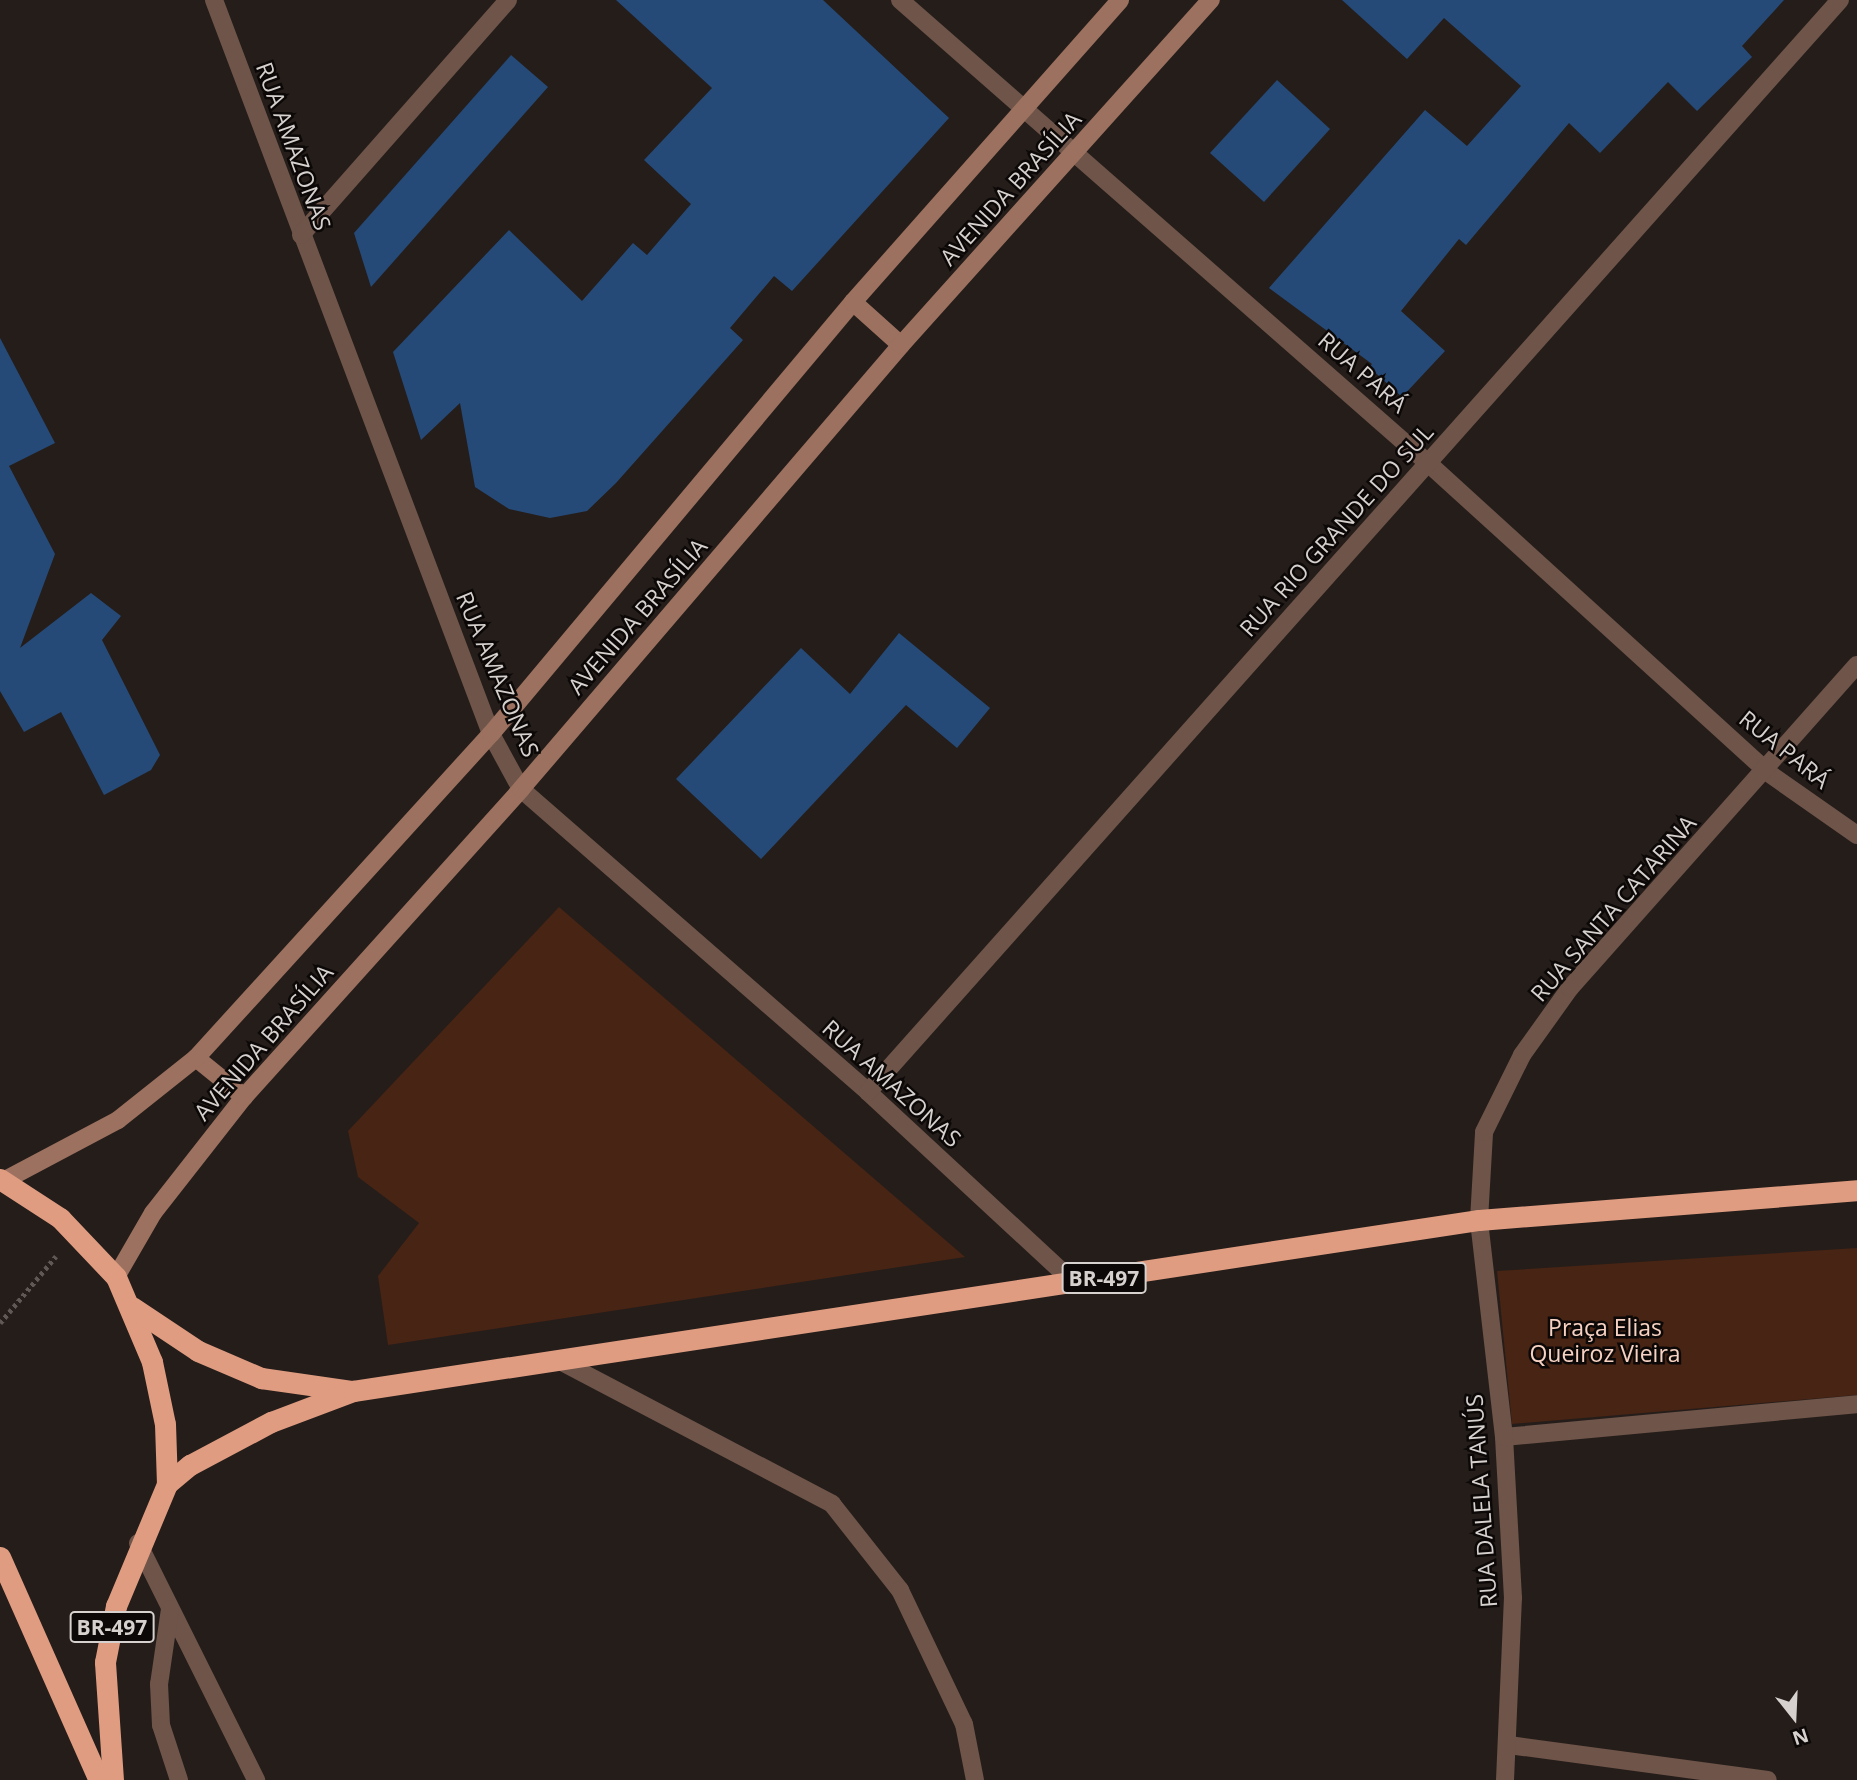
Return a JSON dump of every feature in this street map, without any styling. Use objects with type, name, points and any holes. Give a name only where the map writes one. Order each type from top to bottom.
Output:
[{"type":"highway","points":[[1,1180],[75,1234],[116,1277],[132,1307],[152,1362],[165,1424],[167,1484]]},
{"type":"highway","name":"BR-497","points":[[113,1780],[105,1662],[116,1606],[138,1543],[167,1484],[190,1465],[271,1422],[353,1391],[562,1362],[1479,1220],[1857,1190]]},
{"type":"highway","name":"BR-497","points":[[132,1307],[198,1351],[261,1378],[353,1391]]},
{"type":"highway","points":[[0,1557],[100,1780]]},
{"type":"street","name":"RUA AMAZONAS","points":[[214,0],[491,734],[521,789],[868,1092],[1074,1283]]},
{"type":"street","points":[[301,235],[508,0]]},
{"type":"street","name":"RUA PARÁ","points":[[900,0],[1428,463],[1768,772],[1857,835]]},
{"type":"street","name":"AVENIDA BRASÍLIA","points":[[1,1180],[118,1120],[196,1058],[491,734],[853,302],[1121,0]]},
{"type":"street","name":"AVENIDA BRASÍLIA","points":[[116,1277],[153,1213],[244,1097],[521,789],[901,345],[1211,0]]},
{"type":"street","name":"RUA RIO GRANDE DO SUL","points":[[868,1092],[1840,0]]},
{"type":"street","points":[[853,302],[901,345]]},
{"type":"street","name":"RUA SANTA CATARINA","points":[[1479,1220],[1483,1132],[1522,1055],[1570,988],[1768,772],[1857,665]]},
{"type":"street","points":[[196,1058],[244,1097]]},
{"type":"street","name":"RUA DALELA TANÚS","points":[[1479,1220],[1504,1437],[1513,1598],[1509,1745],[1505,1780]]},
{"type":"street","points":[[562,1362],[832,1504],[900,1590],[964,1724],[975,1780]]},
{"type":"street","points":[[1504,1437],[1857,1404]]},
{"type":"street","points":[[138,1543],[256,1780]]},
{"type":"street","points":[[170,1609],[159,1684],[161,1725],[179,1780]]},
{"type":"street","points":[[1509,1745],[1768,1780]]},
{"type":"path","points":[[0,1323],[75,1234]]},
{"type":"green space","points":[[559,907],[965,1257],[388,1345],[378,1276],[419,1223],[358,1177],[348,1131]]},
{"type":"green space","name":"Praça Elias Queiroz Vieira","points":[[1857,1248],[1857,1395],[1512,1424],[1497,1271]]},
{"type":"building","points":[[616,0],[823,0],[949,118],[792,291],[774,276],[730,328],[743,340],[616,483],[587,511],[550,518],[509,509],[475,487],[460,403],[421,440],[393,352],[509,230],[582,301],[633,243],[647,255],[691,204],[644,160],[712,88]]},
{"type":"building","points":[[1342,0],[1784,0],[1742,46],[1752,57],[1697,111],[1668,82],[1600,153],[1569,123],[1466,245],[1459,239],[1401,311],[1445,351],[1402,397],[1369,367],[1372,364],[1269,288],[1425,110],[1467,146],[1521,86],[1444,18],[1407,59]]},
{"type":"building","points":[[511,55],[548,87],[371,287],[354,233]]},
{"type":"building","points":[[1277,80],[1330,129],[1264,202],[1210,153]]},
{"type":"building","points":[[0,338],[55,443],[9,466],[55,554],[20,648],[91,593],[121,616],[102,640],[160,755],[151,770],[104,795],[61,712],[24,732],[0,691]]},
{"type":"building","points":[[899,633],[990,708],[957,748],[906,705],[761,859],[676,779],[801,648],[850,694]]}]
